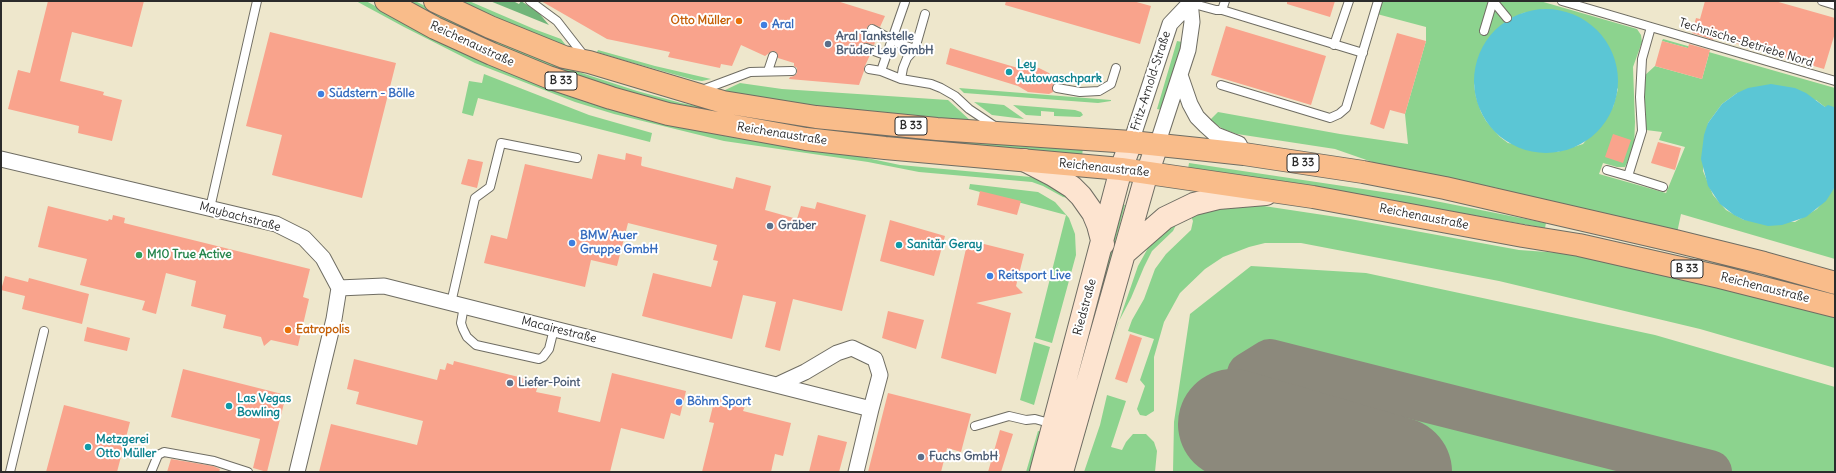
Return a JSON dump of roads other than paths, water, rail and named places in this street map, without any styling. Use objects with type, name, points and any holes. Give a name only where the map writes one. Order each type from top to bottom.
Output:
[{"type":"main road","name":"Reichenaustraße","points":[[386,1],[442,31],[548,77],[611,98],[668,114],[806,138],[885,148],[1024,159],[1148,172],[1380,208],[1523,236],[1579,245],[1720,277],[1835,306]]},
{"type":"main road","name":"Reichenaustraße","points":[[435,1],[490,27],[557,55],[589,62],[723,102],[816,117],[1006,135],[1131,142],[1244,154],[1363,172],[1445,188],[1764,263],[1835,283]]},
{"type":"street","name":"Fritz-Arnold-Straße","points":[[1157,145],[1188,50],[1192,22],[1190,2]]},
{"type":"street","name":"Fritz-Arnold-Straße","points":[[1131,142],[1170,24],[1190,2]]},
{"type":"street","points":[[1180,75],[1190,104],[1206,126],[1216,135],[1240,144],[1244,154]]},
{"type":"street","name":"Riedstraße","points":[[1041,472],[1103,244],[1121,169],[1131,142]]},
{"type":"street","name":"Riedstraße","points":[[1062,472],[1157,145]]},
{"type":"street","name":"Maybachstraße","points":[[1,159],[276,224],[304,238],[323,258],[339,288]]},
{"type":"street","points":[[1024,159],[1053,175],[1082,196],[1093,213],[1103,244]]},
{"type":"street","points":[[1125,253],[1165,218],[1194,204],[1218,198],[1282,193]]},
{"type":"street","name":"Macairestraße","points":[[339,288],[384,286],[871,409]]},
{"type":"street","points":[[297,472],[334,319],[339,288]]},
{"type":"street","points":[[777,385],[805,372],[837,353],[852,348],[875,359],[880,375],[856,472]]},
{"type":"lane","points":[[210,208],[257,1]]},
{"type":"lane","points":[[530,1],[557,21],[589,62]]},
{"type":"lane","points":[[1222,10],[1225,1]]},
{"type":"lane","points":[[1334,45],[1349,1]]},
{"type":"lane","points":[[1221,85],[1330,118],[1339,114],[1346,108],[1378,1]]},
{"type":"lane","points":[[1493,1],[1507,18]]},
{"type":"lane","points":[[1484,31],[1493,1]]},
{"type":"lane","name":"Technische-Betriebe Nord","points":[[1562,1],[1835,81]]},
{"type":"lane","points":[[1822,1],[1835,5]]},
{"type":"lane","points":[[881,70],[885,55],[905,2]]},
{"type":"lane","points":[[1190,2],[1216,10],[1222,10],[1363,53]]},
{"type":"lane","points":[[901,79],[907,58],[915,49],[925,14]]},
{"type":"lane","points":[[1628,176],[1642,131],[1640,97],[1642,59],[1651,27]]},
{"type":"lane","points":[[872,29],[900,44],[915,49]]},
{"type":"lane","points":[[866,48],[885,55]]},
{"type":"lane","points":[[768,71],[773,56]]},
{"type":"lane","points":[[1057,88],[1080,92],[1099,91],[1111,84],[1116,68]]},
{"type":"lane","points":[[869,69],[881,70],[901,79],[931,84],[941,88],[955,96],[969,109],[1006,135]]},
{"type":"lane","points":[[694,93],[750,72],[792,71]]},
{"type":"lane","points":[[554,329],[549,349],[543,357],[539,359],[476,345],[463,329],[457,304],[475,198],[490,187],[501,143],[577,158]]},
{"type":"lane","points":[[1607,170],[1663,187]]},
{"type":"lane","points":[[10,472],[44,331]]},
{"type":"lane","points":[[975,426],[1010,416],[1026,420],[1036,419],[1054,425]]},
{"type":"lane","points":[[151,472],[158,455],[164,452],[225,464],[248,472]]},
{"type":"water","points":[[1539,9],[1553,9],[1567,12],[1586,21],[1602,35],[1615,60],[1618,81],[1617,95],[1612,109],[1602,127],[1592,137],[1567,150],[1553,153],[1539,153],[1525,150],[1506,141],[1490,127],[1477,102],[1474,88],[1474,74],[1477,60],[1486,41],[1500,25],[1525,12]]},
{"type":"water","points":[[1771,84],[1795,88],[1806,93],[1825,107],[1828,105],[1834,107],[1835,187],[1826,201],[1806,217],[1782,225],[1768,226],[1744,220],[1734,215],[1720,204],[1708,186],[1701,159],[1704,135],[1708,123],[1722,104],[1737,93],[1748,88]]},
{"type":"place","name":"Otto Müller","points":[[739,21]]},
{"type":"place","name":"Aral","points":[[764,25]]},
{"type":"place","name":"Aral Tankstelle Brüder Ley GmbH","points":[[828,44]]},
{"type":"place","name":"Ley Autowaschpark","points":[[1009,72]]},
{"type":"place","name":"Südstern - Bölle","points":[[321,94]]},
{"type":"place","name":"Gräber","points":[[770,226]]},
{"type":"place","name":"BMW Auer Gruppe GmbH","points":[[572,243]]},
{"type":"place","name":"Sanitär Geray","points":[[899,245]]},
{"type":"place","name":"M10 True Active","points":[[139,255]]},
{"type":"place","name":"Reitsport Live","points":[[990,276]]},
{"type":"place","name":"Eatropolis","points":[[288,330]]},
{"type":"place","name":"Liefer-Point","points":[[510,383]]},
{"type":"place","name":"Böhm Sport","points":[[679,402]]},
{"type":"place","name":"Las Vegas Bowling","points":[[229,406]]},
{"type":"place","name":"Metzgerei Otto Müller","points":[[88,447]]},
{"type":"place","name":"Fuchs GmbH","points":[[921,457]]}]
